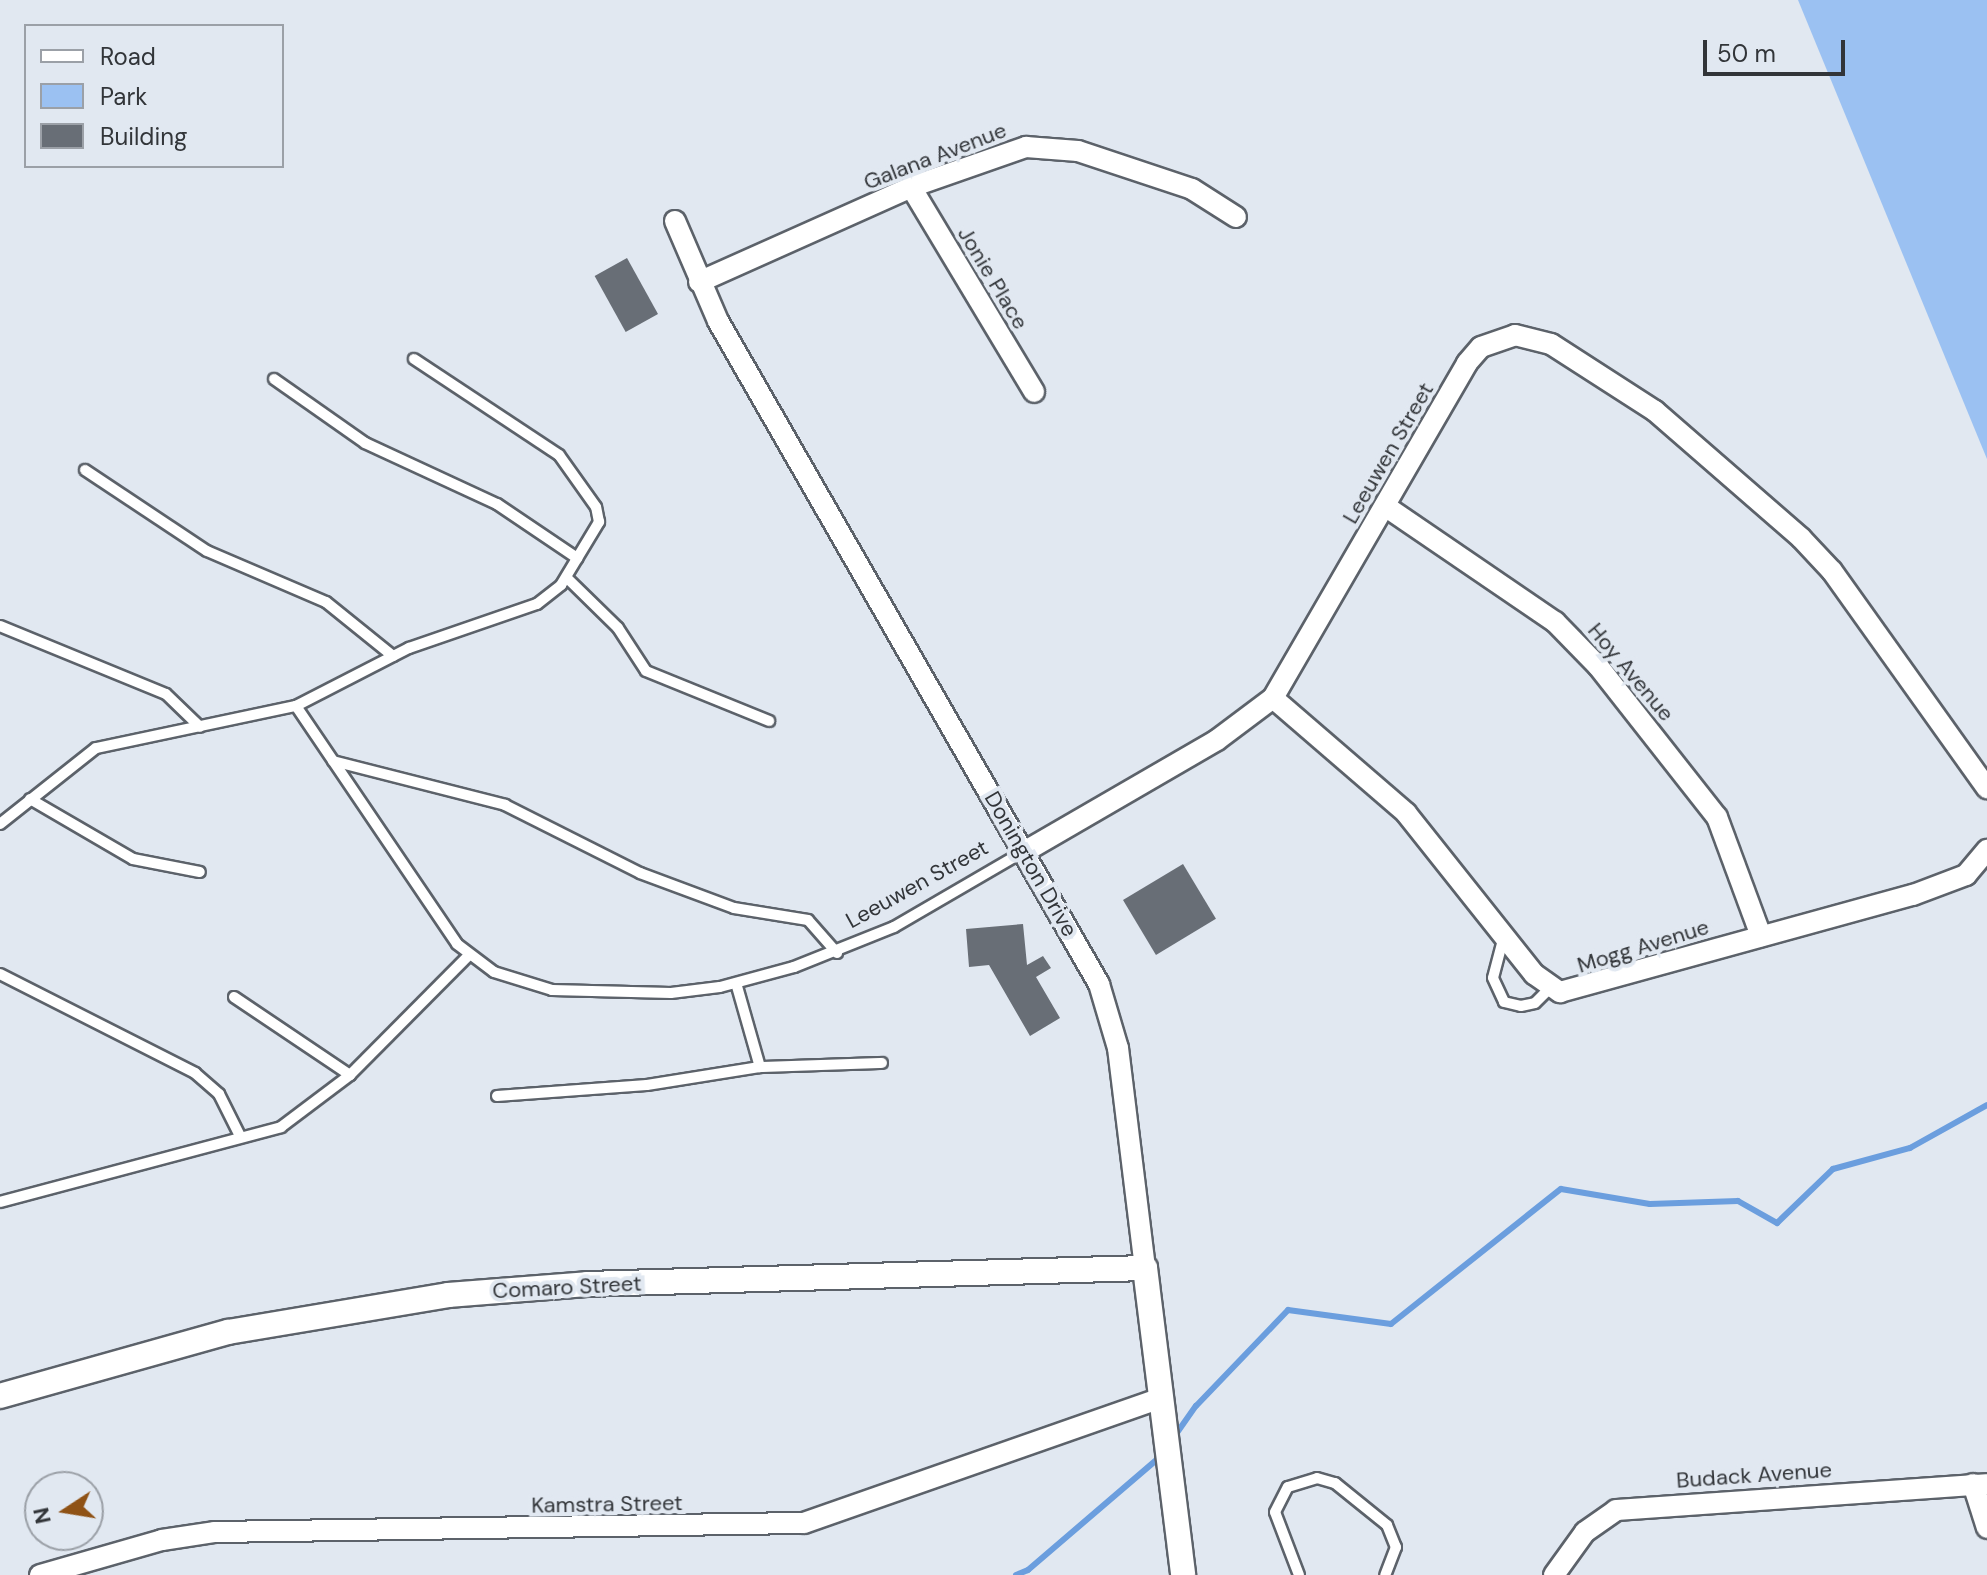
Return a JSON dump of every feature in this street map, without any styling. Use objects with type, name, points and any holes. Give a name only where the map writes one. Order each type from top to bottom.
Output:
[{"type":"street","name":"Galana Avenue","points":[[699,282],[911,187],[993,155],[1043,145],[1078,151],[1192,189],[1236,217]]},
{"type":"street","name":"Jonie Place","points":[[911,187],[1034,392]]},
{"type":"street","name":"Donington Drive","points":[[675,221],[699,282],[1093,971],[1111,1015],[1183,1575]]},
{"type":"street","name":"Leeuwen Street","points":[[1024,852],[1217,740],[1273,698],[1467,363],[1481,347],[1503,337],[1535,337],[1594,369],[1674,425],[1832,571],[1987,788]]},
{"type":"street","name":"Hoy Avenue","points":[[1385,506],[1577,642],[1717,817],[1761,936]]},
{"type":"street","points":[[1273,698],[1406,813],[1549,989]]},
{"type":"street","name":"Mogg Avenue","points":[[1549,989],[1574,992],[1956,881],[1987,850]]},
{"type":"street","name":"Comaro Street","points":[[0,1396],[228,1332],[448,1295],[587,1284],[1145,1268]]},
{"type":"street","name":"Kamstra Street","points":[[40,1575],[162,1540],[215,1532],[804,1523],[1161,1406]]},
{"type":"street","points":[[1980,1484],[1987,1528]]},
{"type":"street","name":"Budack Avenue","points":[[1554,1575],[1585,1532],[1616,1510],[1980,1484]]},
{"type":"lane","points":[[0,824],[96,748],[296,706],[393,656],[537,604],[567,578],[599,515],[559,455],[414,359]]},
{"type":"lane","points":[[274,379],[365,443],[497,504],[577,558]]},
{"type":"lane","points":[[85,470],[207,551],[326,602],[393,656]]},
{"type":"lane","points":[[567,578],[618,628],[646,671],[769,721]]},
{"type":"lane","points":[[0,626],[167,694],[200,727]]},
{"type":"lane","name":"Leeuwen Street","points":[[296,706],[450,935],[469,955],[509,978],[552,990],[624,995],[736,983],[837,953],[894,927],[1024,852]]},
{"type":"lane","points":[[333,761],[516,809],[640,873],[734,908],[808,920],[837,953]]},
{"type":"lane","points":[[30,799],[133,859],[200,872]]},
{"type":"lane","points":[[1504,936],[1493,978],[1504,1002],[1521,1006],[1535,1003],[1549,989]]},
{"type":"lane","points":[[0,1202],[281,1127],[350,1075],[469,955]]},
{"type":"lane","points":[[0,974],[195,1073],[219,1094],[240,1136]]},
{"type":"lane","points":[[736,983],[760,1067]]},
{"type":"lane","points":[[234,997],[350,1075]]},
{"type":"lane","points":[[497,1096],[647,1085],[760,1067],[882,1063]]},
{"type":"lane","points":[[1299,1575],[1275,1512],[1288,1487],[1317,1478],[1335,1483],[1391,1531],[1395,1554],[1385,1575]]},
{"type":"green space","points":[[1798,0],[1987,0],[1987,459]]},
{"type":"building","points":[[627,258],[658,314],[626,332],[595,276]]},
{"type":"building","points":[[1183,864],[1216,919],[1156,955],[1123,900]]},
{"type":"building","points":[[1023,924],[1027,965],[1043,956],[1051,968],[1036,977],[1060,1018],[1030,1036],[989,965],[969,967],[966,929]]},
{"type":"waterway","points":[[1174,1437],[1196,1406],[1288,1310],[1391,1324],[1561,1189],[1650,1204],[1738,1201],[1777,1223],[1833,1169],[1910,1148],[1987,1105]]},
{"type":"waterway","points":[[1016,1575],[1028,1570],[1161,1456]]}]
